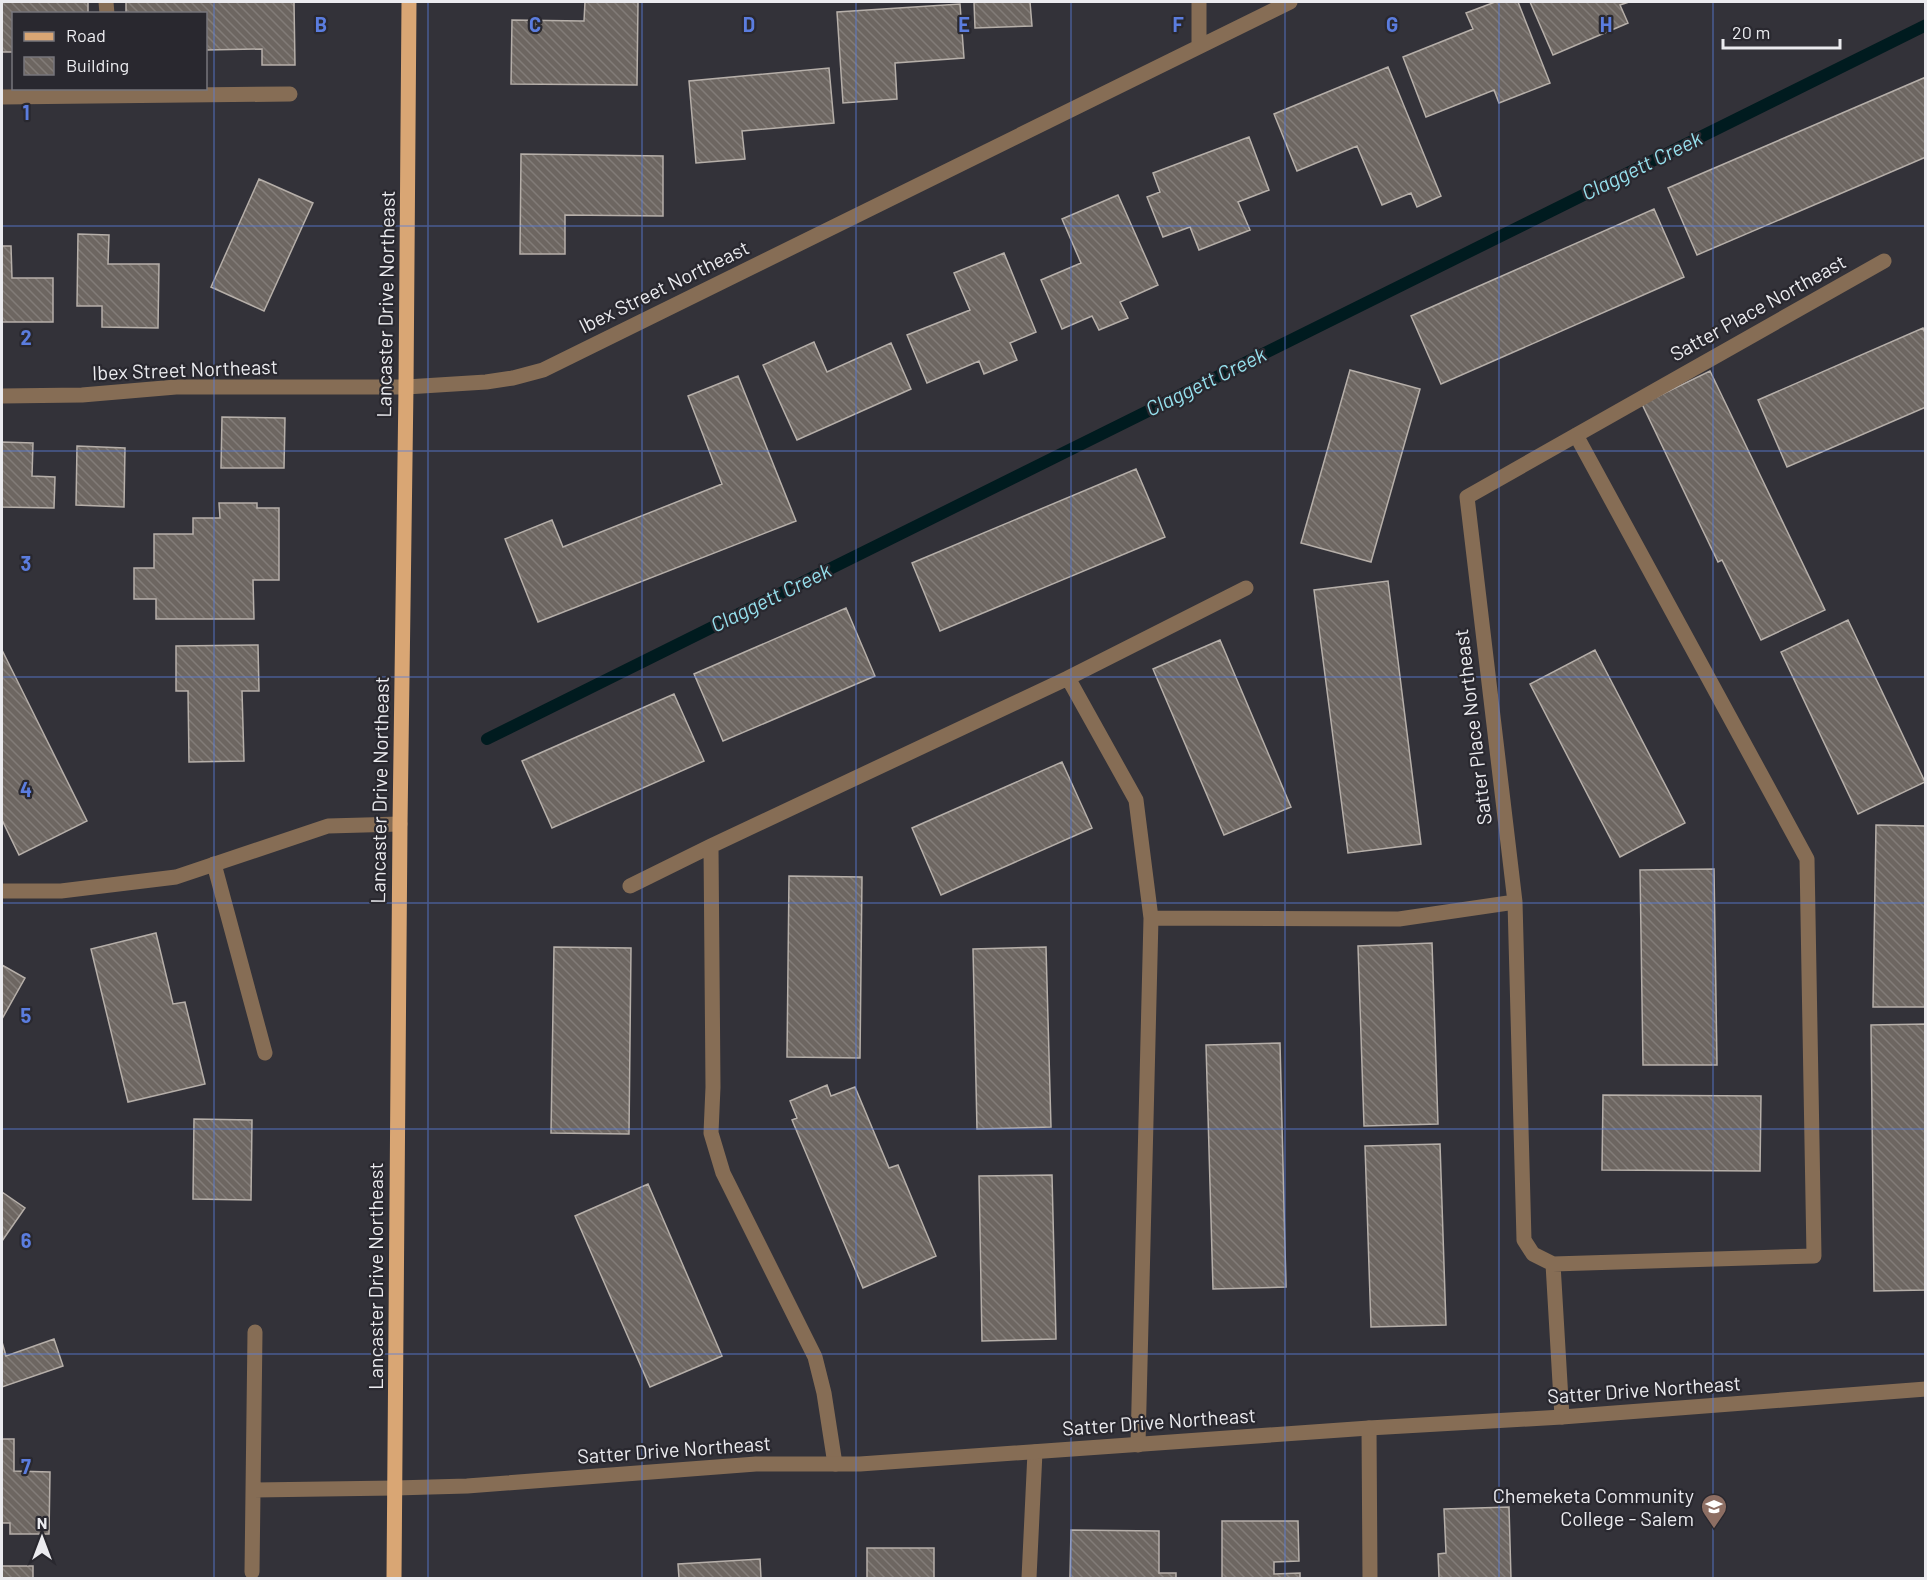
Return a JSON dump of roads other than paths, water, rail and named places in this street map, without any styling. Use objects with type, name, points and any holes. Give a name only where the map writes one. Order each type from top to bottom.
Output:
[{"type":"main road","name":"Lancaster Drive Northeast","points":[[394,1578],[409,2]]},
{"type":"street","points":[[1198,2],[1200,46]]},
{"type":"street","name":"Ibex Street Northeast","points":[[2,396],[82,395],[176,387],[406,387],[486,382],[543,370],[1290,2]]},
{"type":"street","points":[[2,97],[110,92],[290,94]]},
{"type":"street","name":"Satter Place Northeast","points":[[1553,1264],[1533,1254],[1524,1240],[1515,902],[1467,497],[1884,261]]},
{"type":"street","points":[[1562,1417],[1553,1264],[1814,1256],[1807,859],[1576,435]]},
{"type":"street","points":[[630,886],[1068,678],[1246,588]]},
{"type":"street","points":[[1068,678],[1136,800],[1151,918],[1138,1445]]},
{"type":"street","points":[[2,891],[61,891],[176,877],[328,826],[400,824]]},
{"type":"street","points":[[711,846],[713,1087],[711,1133],[723,1173],[815,1357],[824,1393],[835,1464]]},
{"type":"street","points":[[214,864],[265,1053]]},
{"type":"street","points":[[1151,918],[1399,919],[1515,902]]},
{"type":"street","points":[[252,1572],[255,1332]]},
{"type":"street","name":"Satter Drive Northeast","points":[[253,1490],[467,1486],[756,1464],[860,1464],[1369,1428],[1562,1417],[1926,1389]]},
{"type":"street","points":[[1369,1428],[1370,1578]]},
{"type":"street","points":[[1029,1578],[1035,1452]]},
{"type":"waterway","name":"Claggett Creek","points":[[487,739],[1926,25]]},
{"type":"place","name":"Chemeketa Community College - Salem","points":[[1714,1530]]}]
